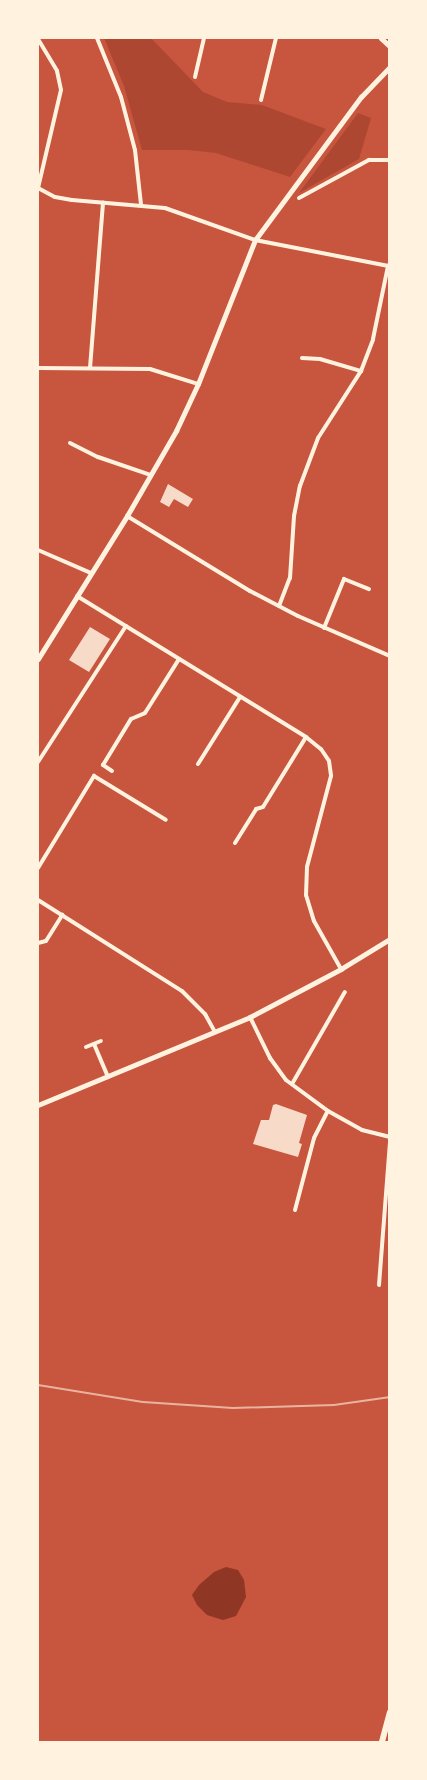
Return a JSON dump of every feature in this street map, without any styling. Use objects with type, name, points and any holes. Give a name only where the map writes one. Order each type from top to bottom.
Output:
[{"type":"main road","points":[[382,1742],[390,1713]]},
{"type":"street","points":[[96,38],[121,97],[135,150],[141,204]]},
{"type":"street","points":[[195,77],[204,38]]},
{"type":"street","points":[[261,100],[276,38]]},
{"type":"street","points":[[381,38],[390,46]]},
{"type":"street","points":[[38,39],[57,71],[61,90],[38,188],[55,197],[103,203],[141,204],[180,212],[255,240],[389,266],[373,339],[361,370],[318,438],[300,486],[294,516],[290,578],[279,606]]},
{"type":"street","points":[[38,660],[127,516],[176,431],[198,384],[255,240],[361,97],[390,67]]},
{"type":"street","points":[[299,198],[369,160],[390,160]]},
{"type":"street","points":[[90,368],[103,203]]},
{"type":"street","points":[[302,358],[320,359],[361,370]]},
{"type":"street","points":[[38,368],[150,369],[198,384]]},
{"type":"street","points":[[70,443],[98,457],[151,475]]},
{"type":"street","points":[[127,516],[250,592],[324,628],[390,656]]},
{"type":"street","points":[[38,556],[39,551],[91,573]]},
{"type":"street","points":[[324,628],[344,579],[369,589]]},
{"type":"street","points":[[77,596],[306,737],[321,749],[329,762],[331,776],[307,867],[306,895],[314,922],[341,968]]},
{"type":"street","points":[[38,762],[126,626]]},
{"type":"street","points":[[112,771],[103,765],[131,719],[145,713],[178,659]]},
{"type":"street","points":[[198,764],[240,697]]},
{"type":"street","points":[[235,843],[256,809],[263,807],[306,737]]},
{"type":"street","points":[[38,868],[94,776],[166,820]]},
{"type":"street","points":[[38,900],[182,991],[205,1014],[215,1032]]},
{"type":"street","points":[[38,943],[46,941],[62,915]]},
{"type":"street","points":[[38,1105],[250,1017],[390,940]]},
{"type":"street","points":[[292,1084],[345,992]]},
{"type":"street","points":[[250,1017],[270,1058],[292,1084],[328,1111],[362,1130],[390,1137]]},
{"type":"street","points":[[86,1047],[101,1041]]},
{"type":"street","points":[[94,1044],[108,1077]]},
{"type":"street","points":[[295,1210],[314,1138],[328,1111]]},
{"type":"street","points":[[380,1285],[390,1144]]},
{"type":"shaded area","points":[[104,38],[151,38],[203,92],[227,102],[262,105],[326,129],[290,177],[216,153],[189,150],[142,150],[124,86]]},
{"type":"shaded area","points":[[358,113],[371,118],[359,159],[299,193]]},
{"type":"shaded area","points":[[226,1567],[238,1570],[244,1580],[246,1597],[236,1616],[223,1620],[207,1615],[197,1605],[192,1595],[199,1585],[214,1572]]},
{"type":"building","points":[[168,484],[193,499],[188,507],[174,499],[169,507],[160,502]]},
{"type":"building","points":[[90,627],[110,639],[89,672],[69,660]]},
{"type":"building","points":[[276,1104],[307,1115],[299,1143],[302,1144],[298,1157],[253,1144],[261,1120],[269,1120],[273,1105]]},
{"type":"railway","points":[[38,1385],[143,1402],[233,1408],[334,1405],[390,1397]]}]
